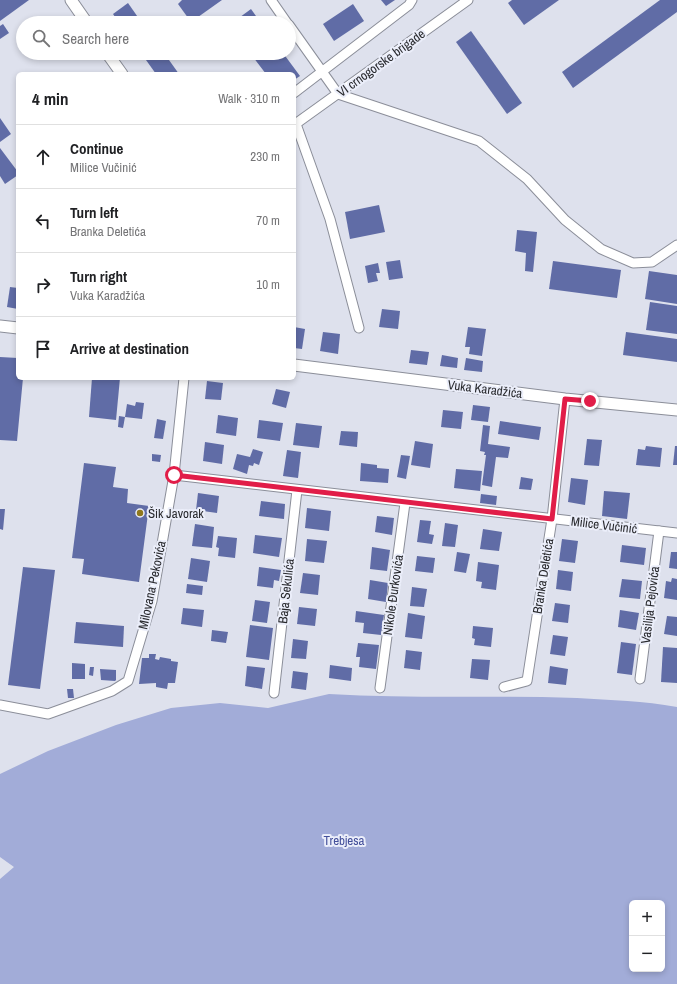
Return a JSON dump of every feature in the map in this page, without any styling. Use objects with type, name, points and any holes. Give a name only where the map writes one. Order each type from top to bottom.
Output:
[{"type":"street","points":[[72,0],[82,16]]},
{"type":"street","points":[[271,0],[282,16]]},
{"type":"street","points":[[296,92],[409,5],[412,0]]},
{"type":"street","name":"VI crnogorske brigade","points":[[296,124],[468,0]]},
{"type":"street","points":[[296,35],[338,94],[480,141],[527,179],[565,220],[601,250],[633,263],[652,262],[677,245]]},
{"type":"street","points":[[112,60],[121,72]]},
{"type":"street","points":[[296,128],[330,219],[359,328]]},
{"type":"street","points":[[0,326],[16,328]]},
{"type":"street","name":"Vuka Karadžića","points":[[296,365],[565,399],[677,410]]},
{"type":"street","name":"Milovana Pekovića","points":[[0,705],[48,714],[112,691],[128,681],[152,601],[174,475],[184,380]]},
{"type":"street","name":"Branka Deletića","points":[[504,687],[527,681],[552,519],[565,399]]},
{"type":"street","name":"Milice Vučinić","points":[[174,475],[405,503],[677,533]]},
{"type":"street","name":"Baja Sekulića","points":[[274,692],[297,490]]},
{"type":"street","name":"Nikole Đurkovića","points":[[380,688],[405,503]]},
{"type":"street","name":"Vasilija Pejovića","points":[[640,679],[659,531]]},
{"type":"green space","name":"Trebjesa","points":[[329,694],[577,698],[640,702],[677,707],[677,984],[0,984],[0,879],[14,867],[0,857],[0,774],[48,751],[116,725],[171,708],[220,703],[268,708]]},
{"type":"building","points":[[0,0],[29,0],[0,21]]},
{"type":"building","points":[[182,0],[222,0],[199,16],[187,16],[178,4]]},
{"type":"building","points":[[381,0],[395,0],[386,6]]},
{"type":"building","points":[[512,0],[559,0],[524,25],[508,3]]},
{"type":"building","points":[[660,0],[677,0],[677,12],[573,88],[562,72]]},
{"type":"building","points":[[128,3],[137,16],[114,16],[113,14]]},
{"type":"building","points":[[353,4],[364,21],[334,41],[323,24]]},
{"type":"building","points":[[251,9],[256,16],[242,16]]},
{"type":"building","points":[[3,24],[9,33],[0,39],[0,26]]},
{"type":"building","points":[[471,31],[522,103],[507,114],[456,42]]},
{"type":"building","points":[[146,60],[169,60],[178,72],[155,72]]},
{"type":"building","points":[[255,60],[288,60],[300,76],[296,79],[296,72],[264,72]]},
{"type":"building","points":[[0,118],[11,134],[0,142]]},
{"type":"building","points":[[0,148],[16,169],[16,176],[5,184],[0,176]]},
{"type":"building","points":[[379,205],[385,232],[350,239],[345,212]]},
{"type":"building","points":[[517,230],[537,232],[533,272],[525,271],[526,253],[515,251]]},
{"type":"building","points":[[400,260],[403,278],[389,280],[386,262]]},
{"type":"building","points":[[553,261],[621,270],[617,298],[549,289]]},
{"type":"building","points":[[378,263],[380,273],[376,273],[378,281],[368,283],[365,266]]},
{"type":"building","points":[[649,271],[677,275],[677,304],[645,299]]},
{"type":"building","points":[[10,287],[16,288],[16,309],[7,307]]},
{"type":"building","points":[[650,302],[677,306],[677,334],[646,330]]},
{"type":"building","points":[[382,309],[400,311],[398,329],[379,327]]},
{"type":"building","points":[[296,327],[305,329],[302,349],[296,348]]},
{"type":"building","points":[[468,327],[486,329],[482,356],[469,354],[470,347],[465,347]]},
{"type":"building","points":[[323,332],[340,334],[338,354],[320,351]]},
{"type":"building","points":[[626,332],[677,339],[677,362],[623,355]]},
{"type":"building","points":[[411,350],[429,352],[427,365],[409,363]]},
{"type":"building","points":[[442,355],[458,358],[457,368],[440,366]]},
{"type":"building","points":[[0,357],[16,358],[16,380],[23,380],[17,441],[0,440]]},
{"type":"building","points":[[466,358],[483,361],[482,372],[464,370]]},
{"type":"building","points":[[92,380],[120,380],[116,420],[89,417]]},
{"type":"building","points":[[207,381],[223,383],[221,400],[205,399]]},
{"type":"building","points":[[276,389],[290,392],[286,408],[272,404]]},
{"type":"building","points":[[136,402],[144,403],[142,419],[125,417],[127,404],[135,406]]},
{"type":"building","points":[[473,405],[490,407],[488,422],[471,420]]},
{"type":"building","points":[[443,410],[463,412],[461,429],[441,427]]},
{"type":"building","points":[[218,415],[238,418],[236,436],[216,433]]},
{"type":"building","points":[[119,416],[125,417],[123,428],[118,427]]},
{"type":"building","points":[[157,419],[166,421],[163,439],[154,438]]},
{"type":"building","points":[[259,420],[283,423],[280,441],[257,438]]},
{"type":"building","points":[[500,421],[541,427],[539,440],[498,434]]},
{"type":"building","points":[[296,423],[322,426],[319,448],[293,445]]},
{"type":"building","points":[[483,425],[490,426],[488,444],[510,447],[508,458],[496,457],[492,487],[482,485],[486,455],[484,455],[485,452],[480,451]]},
{"type":"building","points":[[341,431],[358,432],[357,447],[339,445]]},
{"type":"building","points":[[587,439],[602,440],[599,466],[584,465]]},
{"type":"building","points":[[415,441],[433,444],[430,468],[411,465]]},
{"type":"building","points":[[205,442],[224,445],[222,464],[203,461]]},
{"type":"building","points":[[646,446],[662,448],[660,467],[636,465],[638,449],[645,450]]},
{"type":"building","points":[[675,446],[677,446],[677,465],[673,465]]},
{"type":"building","points":[[253,449],[263,452],[259,465],[254,463],[253,466],[249,465],[247,474],[233,469],[237,454],[250,457]]},
{"type":"building","points":[[287,450],[301,452],[298,478],[283,476]]},
{"type":"building","points":[[152,454],[161,455],[160,462],[152,461]]},
{"type":"building","points":[[401,455],[410,456],[406,479],[397,477]]},
{"type":"building","points":[[84,463],[116,467],[113,487],[128,489],[127,503],[149,506],[139,582],[82,574],[84,559],[72,558]]},
{"type":"building","points":[[361,463],[377,465],[377,468],[389,469],[388,483],[360,481]]},
{"type":"building","points":[[456,469],[482,471],[480,491],[454,488]]},
{"type":"building","points":[[521,477],[533,479],[531,490],[519,489]]},
{"type":"building","points":[[571,478],[588,480],[585,505],[568,502]]},
{"type":"building","points":[[604,491],[630,493],[627,519],[602,516]]},
{"type":"building","points":[[198,493],[219,496],[217,513],[196,510]]},
{"type":"building","points":[[481,494],[497,496],[496,505],[480,503]]},
{"type":"building","points":[[261,501],[285,504],[284,519],[259,516]]},
{"type":"building","points":[[307,508],[331,511],[329,531],[305,528]]},
{"type":"building","points":[[0,509],[5,509],[3,530],[0,529]]},
{"type":"building","points":[[377,516],[394,518],[392,535],[375,532]]},
{"type":"building","points":[[420,520],[431,521],[429,534],[434,535],[432,544],[417,542]]},
{"type":"building","points":[[445,523],[458,525],[455,547],[442,546]]},
{"type":"building","points":[[195,524],[214,527],[212,548],[192,546]]},
{"type":"building","points":[[483,529],[502,532],[499,551],[480,549]]},
{"type":"building","points":[[255,535],[282,538],[279,557],[253,553]]},
{"type":"building","points":[[218,536],[237,538],[235,558],[218,556],[219,548],[216,547]]},
{"type":"building","points":[[307,539],[327,541],[324,563],[305,561]]},
{"type":"building","points":[[562,539],[578,541],[575,563],[559,561]]},
{"type":"building","points":[[622,545],[646,548],[644,565],[620,562]]},
{"type":"building","points":[[372,547],[390,550],[387,571],[370,569]]},
{"type":"building","points":[[457,552],[470,554],[466,573],[454,571]]},
{"type":"building","points":[[671,552],[677,552],[677,569],[669,568]]},
{"type":"building","points":[[417,556],[435,558],[433,573],[415,571]]},
{"type":"building","points":[[191,558],[210,561],[207,582],[188,579]]},
{"type":"building","points":[[478,562],[499,565],[496,590],[481,588],[482,582],[476,581]]},
{"type":"building","points":[[23,567],[55,570],[40,689],[8,685]]},
{"type":"building","points":[[259,567],[281,570],[279,581],[274,580],[273,588],[257,586]]},
{"type":"building","points":[[558,570],[573,572],[571,591],[556,589]]},
{"type":"building","points":[[303,573],[320,575],[318,595],[300,593]]},
{"type":"building","points":[[672,578],[677,579],[677,600],[664,598],[666,581],[671,582]]},
{"type":"building","points":[[622,579],[642,581],[640,599],[619,597]]},
{"type":"building","points":[[370,580],[388,583],[386,602],[368,599]]},
{"type":"building","points":[[187,584],[203,586],[202,595],[186,593]]},
{"type":"building","points":[[412,587],[427,589],[424,607],[410,606]]},
{"type":"building","points":[[255,600],[270,602],[267,623],[252,621]]},
{"type":"building","points":[[555,603],[570,605],[568,623],[552,621]]},
{"type":"building","points":[[299,607],[317,609],[315,626],[297,624]]},
{"type":"building","points":[[183,608],[204,610],[202,627],[181,624]]},
{"type":"building","points":[[620,610],[639,613],[636,630],[618,627]]},
{"type":"building","points":[[356,611],[384,615],[381,635],[363,633],[364,623],[355,622]]},
{"type":"building","points":[[408,613],[425,616],[422,639],[405,637]]},
{"type":"building","points":[[667,616],[677,617],[677,636],[664,634]]},
{"type":"building","points":[[76,622],[124,626],[123,647],[74,643]]},
{"type":"building","points":[[250,625],[273,628],[269,660],[246,657]]},
{"type":"building","points":[[473,626],[493,628],[491,647],[474,645],[475,639],[472,638]]},
{"type":"building","points":[[212,630],[228,632],[226,643],[211,641]]},
{"type":"building","points":[[553,635],[568,637],[565,656],[550,654]]},
{"type":"building","points":[[293,639],[308,641],[306,659],[291,658]]},
{"type":"building","points":[[621,642],[636,644],[632,675],[617,673]]},
{"type":"building","points":[[358,643],[379,645],[376,669],[359,667],[360,657],[356,657]]},
{"type":"building","points":[[663,647],[677,648],[677,683],[661,682]]},
{"type":"building","points":[[406,650],[422,652],[420,670],[404,668]]},
{"type":"building","points":[[149,654],[156,654],[155,659],[159,660],[160,657],[178,662],[175,683],[168,683],[167,689],[156,687],[156,683],[139,684],[142,658],[149,658]]},
{"type":"building","points":[[472,659],[490,660],[488,680],[470,678]]},
{"type":"building","points":[[72,663],[85,664],[85,679],[72,679]]},
{"type":"building","points":[[330,665],[352,668],[351,681],[329,678]]},
{"type":"building","points":[[247,666],[265,668],[262,689],[245,686]]},
{"type":"building","points":[[550,666],[568,669],[566,685],[548,683]]},
{"type":"building","points":[[90,667],[94,667],[93,676],[89,675]]},
{"type":"building","points":[[100,669],[116,670],[116,680],[101,680]]},
{"type":"building","points":[[293,671],[308,673],[306,690],[291,688]]},
{"type":"building","points":[[67,689],[73,689],[74,698],[68,698]]},
{"type":"place","name":"Šik Javorak","points":[[140,513]]},
{"type":"route","points":[[174,475],[552,519],[565,399],[590,401]]}]
